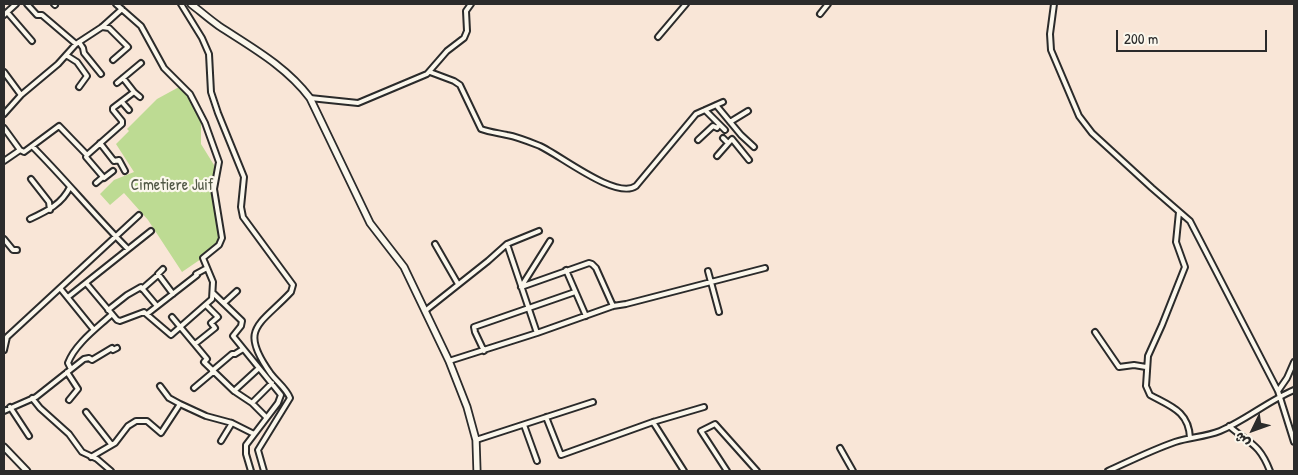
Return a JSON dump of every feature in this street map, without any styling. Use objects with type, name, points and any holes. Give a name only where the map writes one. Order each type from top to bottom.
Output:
[{"type":"main road","points":[[191,4],[275,64],[296,82],[310,98],[370,223],[402,262],[449,361],[467,407],[476,440],[477,471]]},
{"type":"street","points":[[16,4],[5,14],[32,41]]},
{"type":"street","points":[[27,4],[37,15],[42,15],[83,48],[84,53],[100,74]]},
{"type":"street","points":[[86,283],[112,315],[120,321],[144,312],[170,335],[212,299],[213,282],[203,258],[218,245],[222,238],[214,194],[219,166],[215,148],[205,123],[190,94],[164,68],[141,26],[116,4]]},
{"type":"street","points":[[181,4],[202,38],[209,54],[211,92],[244,177],[241,207],[244,216],[293,285],[291,292],[257,327],[254,335],[256,347],[266,365],[273,376],[287,390],[290,398],[258,450],[264,471]]},
{"type":"street","points":[[310,98],[358,103],[430,72],[447,51],[464,38],[467,31],[466,12],[471,4]]},
{"type":"street","points":[[658,37],[686,4]]},
{"type":"street","points":[[820,14],[828,4]]},
{"type":"street","points":[[1054,4],[1050,34],[1052,50],[1073,104],[1082,121],[1092,133],[1192,223],[1278,391],[1294,442]]},
{"type":"street","points":[[5,111],[51,70],[77,43],[102,27],[122,8]]},
{"type":"street","points":[[102,27],[108,28],[128,47],[113,60]]},
{"type":"street","points":[[66,55],[77,62],[87,76],[79,87]]},
{"type":"street","points":[[117,82],[141,63]]},
{"type":"street","points":[[4,72],[21,95]]},
{"type":"street","points":[[430,72],[454,80],[460,85],[481,129],[509,135],[540,146],[586,174],[626,190],[636,186],[696,114],[723,102]]},
{"type":"street","points":[[123,78],[140,98]]},
{"type":"street","points":[[86,155],[123,123],[112,109],[134,92]]},
{"type":"street","points":[[122,102],[129,110]]},
{"type":"street","points":[[716,105],[754,146]]},
{"type":"street","points":[[705,110],[725,130]]},
{"type":"street","points":[[730,122],[748,110]]},
{"type":"street","points":[[698,140],[713,126],[717,128],[719,125]]},
{"type":"street","points":[[4,128],[20,150],[24,152],[59,126],[103,177]]},
{"type":"street","points":[[723,138],[728,143]]},
{"type":"street","points":[[717,156],[732,139],[749,160]]},
{"type":"street","points":[[100,143],[114,161],[119,160],[125,171]]},
{"type":"street","points":[[32,146],[58,171],[70,187],[128,249]]},
{"type":"street","points":[[4,161],[20,150]]},
{"type":"street","points":[[96,183],[113,171]]},
{"type":"street","points":[[31,180],[49,202],[50,210]]},
{"type":"street","points":[[30,220],[50,210],[66,195],[70,187]]},
{"type":"street","points":[[1179,212],[1176,242],[1185,267],[1162,326],[1149,352],[1146,367],[1147,392],[1150,396],[1176,409],[1188,425],[1190,438]]},
{"type":"street","points":[[4,350],[7,337],[138,215]]},
{"type":"street","points":[[425,311],[507,244],[539,230]]},
{"type":"street","points":[[68,297],[151,231]]},
{"type":"street","points":[[4,239],[13,250],[17,250]]},
{"type":"street","points":[[522,287],[550,241]]},
{"type":"street","points":[[435,244],[458,284]]},
{"type":"street","points":[[507,244],[537,333]]},
{"type":"street","points":[[522,287],[589,263],[596,268],[613,306]]},
{"type":"street","points":[[147,314],[197,276],[196,274],[207,268]]},
{"type":"street","points":[[449,361],[484,351],[613,306],[765,268]]},
{"type":"street","points":[[108,310],[127,295],[141,287],[142,289],[163,269]]},
{"type":"street","points":[[566,270],[586,316]]},
{"type":"street","points":[[708,271],[719,312]]},
{"type":"street","points":[[158,275],[173,294]]},
{"type":"street","points":[[60,288],[94,330]]},
{"type":"street","points":[[142,289],[157,306]]},
{"type":"street","points":[[224,303],[237,291]]},
{"type":"street","points":[[484,351],[474,327],[575,292]]},
{"type":"street","points":[[213,293],[242,321],[233,336],[280,394],[280,397],[245,447],[251,471]]},
{"type":"street","points":[[195,344],[215,328],[210,323],[218,317],[206,305]]},
{"type":"street","points":[[69,400],[78,388],[69,371],[69,359],[94,330],[112,315]]},
{"type":"street","points":[[172,317],[207,359],[204,362],[212,371],[234,392],[252,403],[266,417]]},
{"type":"street","points":[[1095,332],[1119,368],[1134,365],[1146,367]]},
{"type":"street","points":[[4,411],[39,395],[86,358],[92,360],[112,348],[113,350],[117,348]]},
{"type":"street","points":[[194,388],[232,354],[243,349]]},
{"type":"street","points":[[1278,391],[1287,378],[1294,362]]},
{"type":"street","points":[[234,392],[259,368]]},
{"type":"street","points":[[252,403],[272,383]]},
{"type":"street","points":[[160,386],[170,398],[180,404],[206,416],[232,423],[254,434]]},
{"type":"street","points":[[1108,471],[1176,442],[1212,434],[1279,396],[1294,390]]},
{"type":"street","points":[[32,398],[68,434],[82,452],[97,459],[108,471]]},
{"type":"street","points":[[476,440],[593,402]]},
{"type":"street","points":[[91,456],[115,443],[128,426],[136,421],[147,421],[161,433],[180,404]]},
{"type":"street","points":[[10,407],[29,436]]},
{"type":"street","points":[[546,417],[560,455],[653,422],[704,407]]},
{"type":"street","points":[[86,412],[111,444]]},
{"type":"street","points":[[653,422],[684,471]]},
{"type":"street","points":[[221,441],[232,423]]},
{"type":"street","points":[[727,471],[701,432],[715,424],[757,471]]},
{"type":"street","points":[[524,425],[537,461]]},
{"type":"street","points":[[1229,426],[1260,451],[1270,471]]},
{"type":"street","points":[[4,446],[27,471]]},
{"type":"street","points":[[840,448],[853,471]]},
{"type":"green space","name":"Cimetiere Juif","points":[[179,87],[181,90],[184,88],[201,118],[201,144],[214,165],[213,188],[220,242],[201,256],[201,259],[182,272],[148,220],[124,193],[110,205],[100,194],[114,180],[134,172],[116,144],[129,131],[127,129],[157,99]]}]
